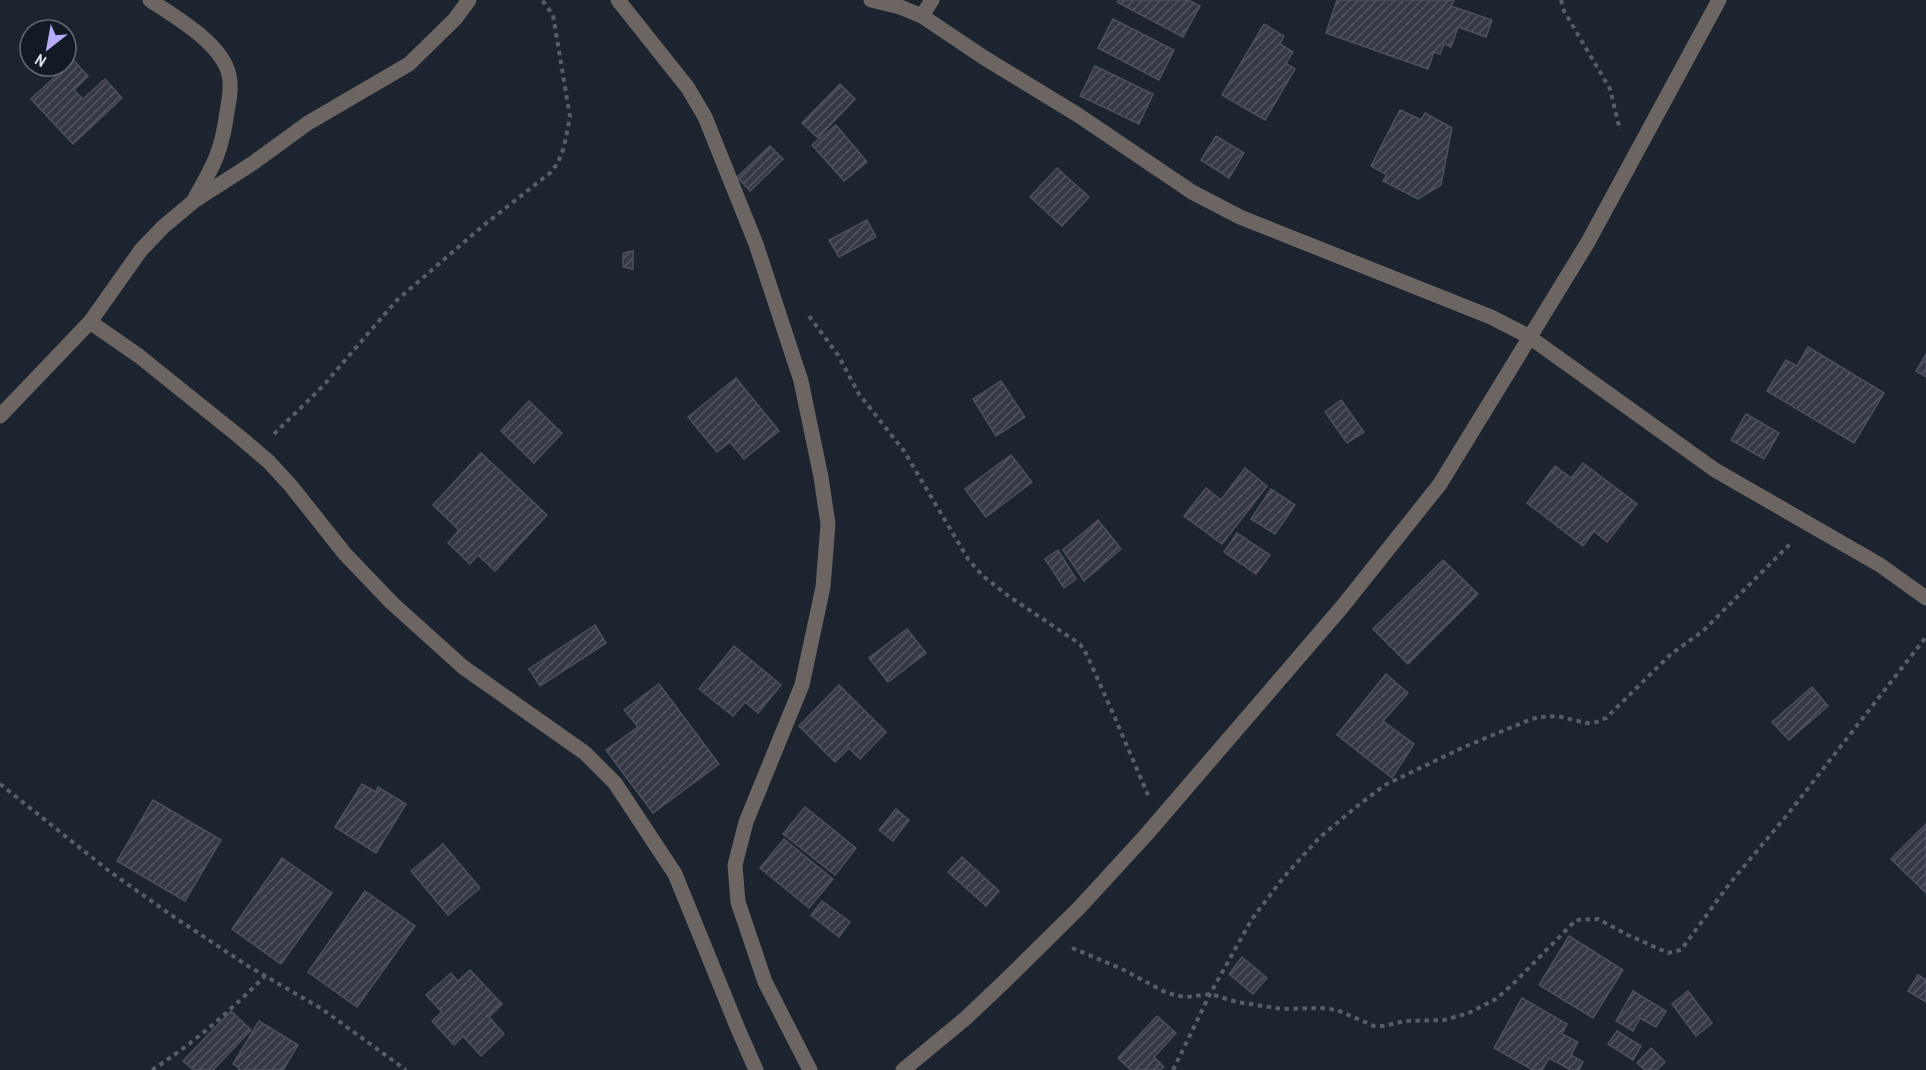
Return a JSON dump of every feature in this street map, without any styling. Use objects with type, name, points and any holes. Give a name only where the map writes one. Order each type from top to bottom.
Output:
[{"type":"street","points":[[150,0],[208,43],[222,60],[229,74],[230,88],[224,140],[215,164],[194,201]]},
{"type":"street","points":[[0,416],[90,322],[141,250],[163,227],[194,201],[253,163],[308,123],[409,64],[455,20],[469,0]]},
{"type":"street","points":[[618,0],[688,88],[705,117],[756,244],[801,381],[821,477],[828,524],[823,587],[802,685],[746,822],[735,865],[738,902],[765,982],[810,1070]]},
{"type":"street","points":[[871,0],[900,7],[922,16],[1192,192],[1240,217],[1491,317],[1528,336],[1714,470],[1880,565],[1926,598]]},
{"type":"street","points":[[922,16],[932,0]]},
{"type":"street","points":[[903,1070],[966,1018],[1051,936],[1159,821],[1342,608],[1440,483],[1528,336],[1588,242],[1719,0]]},
{"type":"street","points":[[90,322],[140,356],[257,452],[291,486],[345,554],[400,611],[463,667],[585,753],[615,783],[675,874],[756,1070]]},
{"type":"path","points":[[257,452],[322,387],[397,300],[484,225],[550,173],[558,163],[570,117],[553,15],[542,0]]},
{"type":"path","points":[[1561,0],[1564,11],[1610,89],[1629,166]]},
{"type":"path","points":[[803,308],[838,355],[859,394],[904,451],[968,559],[983,576],[1007,595],[1080,644],[1087,655],[1159,821]]},
{"type":"path","points":[[1173,1070],[1210,994],[1252,919],[1282,878],[1319,838],[1385,784],[1464,747],[1539,717],[1557,716],[1586,723],[1606,718],[1671,654],[1703,631],[1769,563],[1810,525]]},
{"type":"path","points":[[1051,936],[1166,992],[1187,997],[1210,994],[1237,1002],[1281,1009],[1337,1010],[1374,1026],[1405,1021],[1444,1020],[1469,1013],[1496,999],[1576,920],[1598,919],[1656,949],[1668,953],[1681,950],[1730,883],[1841,747],[1926,637]]},
{"type":"path","points":[[0,784],[109,871],[174,917],[322,1009],[406,1070]]},
{"type":"path","points":[[152,1070],[213,1026],[266,976]]},
{"type":"building","points":[[1119,0],[1188,0],[1200,6],[1183,37],[1117,2]]},
{"type":"building","points":[[1337,0],[1454,0],[1451,6],[1492,20],[1486,37],[1458,27],[1451,47],[1444,44],[1440,54],[1434,52],[1428,69],[1326,33]]},
{"type":"building","points":[[1113,19],[1174,50],[1159,80],[1098,48]]},
{"type":"building","points":[[1264,24],[1284,36],[1280,44],[1293,52],[1286,63],[1295,69],[1265,120],[1222,95]]},
{"type":"building","points":[[78,65],[88,76],[74,90],[83,99],[105,79],[122,98],[73,144],[31,99],[54,78],[78,78]]},
{"type":"building","points":[[1095,66],[1153,94],[1139,124],[1080,96]]},
{"type":"building","points":[[840,84],[855,99],[818,138],[802,123]]},
{"type":"building","points":[[1400,110],[1421,120],[1425,113],[1452,128],[1441,185],[1418,199],[1383,181],[1387,175],[1371,166]]},
{"type":"building","points":[[836,125],[867,162],[844,181],[812,145]]},
{"type":"building","points":[[1216,136],[1244,153],[1229,178],[1201,160]]},
{"type":"building","points":[[770,146],[783,159],[750,191],[737,177]]},
{"type":"building","points":[[1057,168],[1089,197],[1062,226],[1030,197]]},
{"type":"building","points":[[867,220],[876,237],[839,257],[829,240]]},
{"type":"building","points":[[633,251],[633,269],[623,267],[623,253]]},
{"type":"building","points":[[1808,347],[1884,393],[1854,443],[1767,391],[1786,360],[1797,366]]},
{"type":"building","points":[[1926,354],[1926,377],[1916,371]]},
{"type":"building","points":[[736,378],[779,431],[744,459],[730,442],[717,452],[688,417]]},
{"type":"building","points":[[1001,381],[1025,417],[996,436],[973,399]]},
{"type":"building","points":[[1341,400],[1364,432],[1347,443],[1325,412]]},
{"type":"building","points":[[529,401],[562,433],[534,463],[501,431]]},
{"type":"building","points":[[1746,414],[1779,433],[1764,459],[1731,440]]},
{"type":"building","points":[[481,453],[547,515],[495,571],[478,555],[470,564],[448,543],[459,530],[433,505]]},
{"type":"building","points":[[1011,455],[1032,482],[986,517],[965,489]]},
{"type":"building","points":[[1583,463],[1637,504],[1607,542],[1594,531],[1583,546],[1527,503],[1555,466],[1571,478]]},
{"type":"building","points":[[1245,468],[1267,486],[1222,544],[1184,516],[1206,488],[1221,500]]},
{"type":"building","points":[[1271,489],[1295,505],[1275,534],[1251,519]]},
{"type":"building","points":[[1098,520],[1121,549],[1084,581],[1063,550]]},
{"type":"building","points":[[1237,533],[1270,555],[1256,574],[1224,552]]},
{"type":"building","points":[[1058,550],[1076,579],[1064,588],[1045,559]]},
{"type":"building","points":[[1443,560],[1478,594],[1408,664],[1373,629]]},
{"type":"building","points":[[595,625],[606,643],[540,686],[529,669]]},
{"type":"building","points":[[907,629],[926,653],[888,682],[869,658]]},
{"type":"building","points":[[734,646],[781,685],[758,713],[745,702],[733,716],[699,689]]},
{"type":"building","points":[[1386,674],[1408,693],[1383,721],[1414,744],[1392,778],[1337,735]]},
{"type":"building","points":[[659,684],[719,764],[653,813],[606,750],[638,727],[624,710]]},
{"type":"building","points":[[839,685],[886,732],[860,759],[849,748],[835,762],[799,726]]},
{"type":"building","points":[[1812,687],[1828,706],[1789,740],[1772,722]]},
{"type":"building","points":[[362,784],[376,792],[378,787],[406,804],[376,853],[335,827]]},
{"type":"building","points":[[153,800],[221,840],[185,901],[117,861]]},
{"type":"building","points":[[805,807],[856,848],[835,875],[783,834]]},
{"type":"building","points":[[896,809],[909,820],[893,841],[879,830]]},
{"type":"building","points":[[1926,824],[1926,893],[1891,859]]},
{"type":"building","points":[[784,839],[833,879],[809,908],[760,868]]},
{"type":"building","points":[[443,844],[480,888],[448,915],[411,871]]},
{"type":"building","points":[[962,857],[999,891],[986,906],[948,872]]},
{"type":"building","points":[[282,858],[332,893],[281,964],[232,929]]},
{"type":"building","points":[[365,891],[415,926],[357,1007],[308,972]]},
{"type":"building","points":[[822,901],[850,922],[839,937],[811,915]]},
{"type":"building","points":[[1569,936],[1623,970],[1593,1018],[1539,985]]},
{"type":"building","points":[[1242,957],[1267,978],[1253,994],[1229,974]]},
{"type":"building","points":[[470,970],[502,1004],[489,1017],[504,1034],[481,1056],[463,1036],[454,1045],[432,1021],[442,1012],[426,995],[451,973],[458,981]]},
{"type":"building","points":[[1918,975],[1926,980],[1926,1002],[1908,991]]},
{"type":"building","points":[[1633,991],[1666,1011],[1656,1027],[1640,1018],[1633,1031],[1616,1021]]},
{"type":"building","points":[[1688,991],[1712,1023],[1696,1036],[1672,1004]]},
{"type":"building","points":[[1522,998],[1567,1024],[1562,1034],[1578,1042],[1571,1055],[1583,1062],[1579,1070],[1571,1070],[1549,1058],[1542,1070],[1533,1070],[1494,1048]]},
{"type":"building","points":[[231,1011],[251,1030],[213,1070],[194,1070],[183,1061]]},
{"type":"building","points":[[1157,1016],[1176,1033],[1154,1057],[1164,1067],[1160,1070],[1131,1070],[1118,1058]]},
{"type":"building","points":[[259,1021],[298,1045],[283,1070],[238,1070],[239,1068],[233,1064]]},
{"type":"building","points":[[1617,1031],[1641,1046],[1633,1060],[1608,1044]]},
{"type":"building","points":[[1651,1048],[1665,1062],[1657,1070],[1645,1070],[1637,1063]]}]
